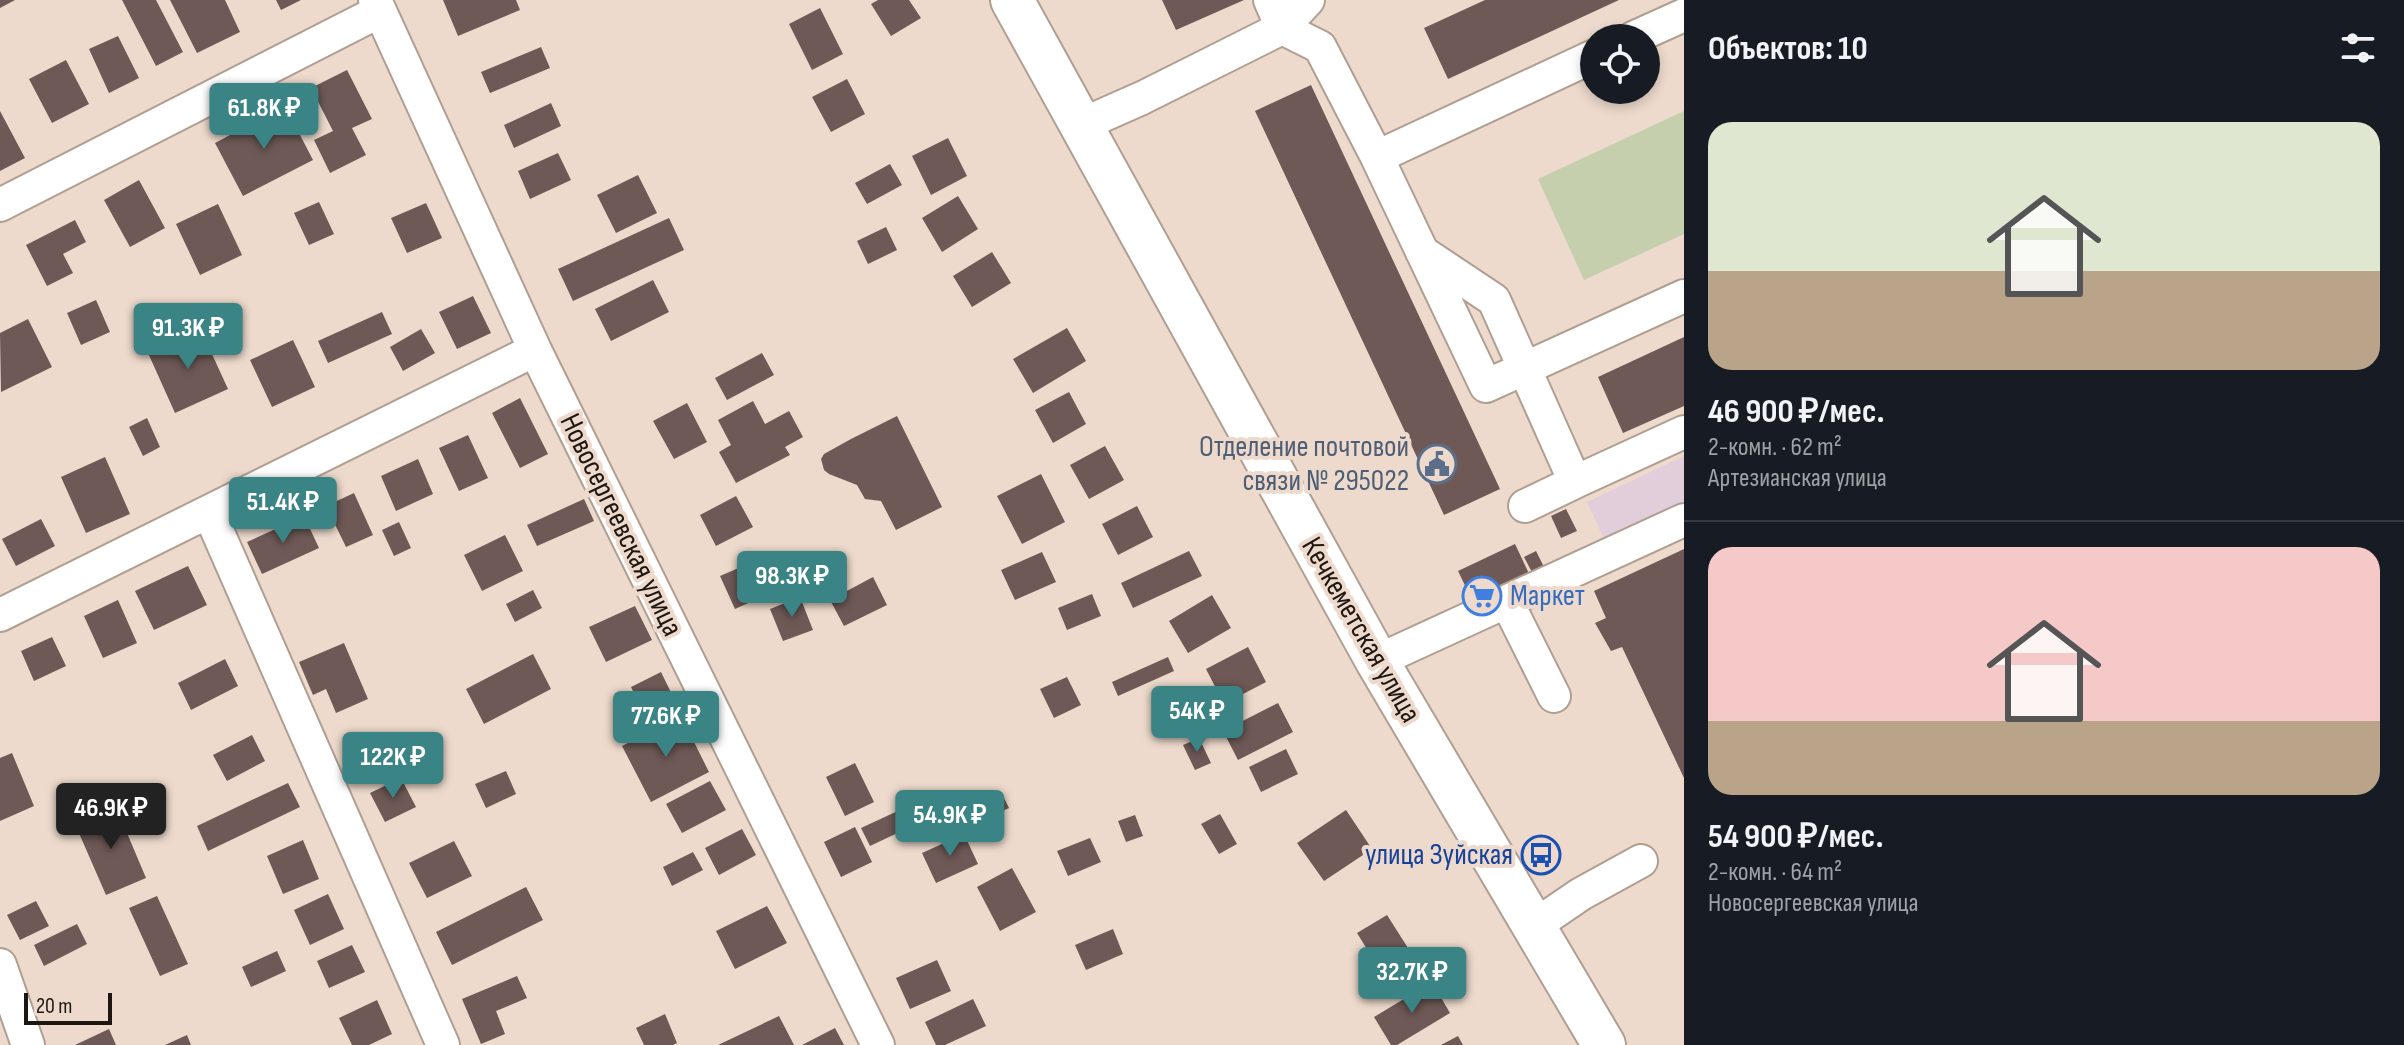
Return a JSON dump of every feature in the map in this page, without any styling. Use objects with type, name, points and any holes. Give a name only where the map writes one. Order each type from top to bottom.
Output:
[{"type":"main road","name":"Кечкеметская улица","points":[[1012,0],[1377,661],[1604,1045]]},
{"type":"street","points":[[1081,125],[1142,98],[1276,14],[1308,0]]},
{"type":"street","points":[[0,205],[377,6]]},
{"type":"street","name":"Новосергеевская улица","points":[[377,6],[535,350],[878,1045]]},
{"type":"street","points":[[1276,14],[1320,47],[1377,157],[1486,386],[1684,296]]},
{"type":"street","points":[[1660,26],[1684,15]]},
{"type":"street","points":[[1377,157],[1580,63]]},
{"type":"street","points":[[1422,251],[1494,300],[1575,482]]},
{"type":"street","points":[[0,615],[535,350]]},
{"type":"street","points":[[1525,506],[1684,432]]},
{"type":"street","points":[[209,512],[443,1045]]},
{"type":"street","points":[[1377,661],[1684,520]]},
{"type":"street","points":[[1507,602],[1554,696]]},
{"type":"street","points":[[1534,926],[1581,894],[1641,861]]},
{"type":"street","points":[[0,965],[28,1045]]},
{"type":"shaded area","points":[[1684,456],[1684,504],[1605,541],[1587,502]]},
{"type":"green space","points":[[1684,111],[1684,234],[1584,280],[1538,179]]},
{"type":"building","points":[[0,0],[15,0],[0,8]]},
{"type":"building","points":[[122,0],[156,0],[183,52],[156,66]]},
{"type":"building","points":[[170,0],[225,0],[240,32],[197,53]]},
{"type":"building","points":[[276,0],[301,0],[281,10]]},
{"type":"building","points":[[443,0],[516,0],[520,10],[458,36]]},
{"type":"building","points":[[878,0],[909,0],[921,18],[891,36],[871,4]]},
{"type":"building","points":[[1162,0],[1244,0],[1176,30]]},
{"type":"building","points":[[1485,0],[1619,0],[1448,79],[1424,28]]},
{"type":"building","points":[[820,8],[843,54],[812,70],[789,24]]},
{"type":"building","points":[[118,36],[139,78],[109,93],[89,49]]},
{"type":"building","points":[[541,47],[550,68],[490,93],[481,72]]},
{"type":"building","points":[[66,60],[89,104],[52,123],[29,79]]},
{"type":"building","points":[[347,70],[372,119],[352,128],[366,155],[330,173],[314,140],[333,131],[311,88]]},
{"type":"building","points":[[847,79],[865,114],[831,132],[812,97]]},
{"type":"building","points":[[1311,85],[1500,489],[1444,515],[1255,111]]},
{"type":"building","points":[[551,103],[561,126],[514,148],[504,125]]},
{"type":"building","points":[[285,106],[313,160],[243,196],[215,143]]},
{"type":"building","points":[[0,111],[25,158],[0,171]]},
{"type":"building","points":[[948,138],[967,176],[931,195],[912,156]]},
{"type":"building","points":[[558,153],[571,180],[530,199],[518,171]]},
{"type":"building","points":[[890,164],[902,185],[867,204],[855,183]]},
{"type":"building","points":[[638,175],[657,213],[616,233],[597,195]]},
{"type":"building","points":[[139,180],[165,228],[130,247],[104,200]]},
{"type":"building","points":[[958,196],[978,229],[942,252],[922,218]]},
{"type":"building","points":[[319,202],[334,234],[309,245],[294,213]]},
{"type":"building","points":[[426,203],[442,238],[407,253],[391,218]]},
{"type":"building","points":[[218,204],[242,255],[200,275],[176,224]]},
{"type":"building","points":[[669,218],[684,250],[573,301],[558,269]]},
{"type":"building","points":[[75,220],[86,242],[63,254],[73,273],[47,286],[26,245]]},
{"type":"building","points":[[886,227],[897,250],[868,264],[857,241]]},
{"type":"building","points":[[992,252],[1011,283],[972,307],[953,276]]},
{"type":"building","points":[[653,280],[669,312],[611,341],[595,309]]},
{"type":"building","points":[[473,296],[491,333],[457,349],[439,312]]},
{"type":"building","points":[[96,300],[110,332],[81,345],[67,313]]},
{"type":"building","points":[[382,312],[392,334],[328,363],[318,341]]},
{"type":"building","points":[[28,319],[52,367],[1,392],[0,333]]},
{"type":"building","points":[[200,328],[228,389],[175,413],[148,353]]},
{"type":"building","points":[[1067,328],[1086,361],[1033,393],[1013,359]]},
{"type":"building","points":[[421,329],[435,353],[403,371],[390,347]]},
{"type":"building","points":[[1684,337],[1684,406],[1623,433],[1598,377]]},
{"type":"building","points":[[293,340],[315,387],[272,407],[250,360]]},
{"type":"building","points":[[762,353],[774,375],[727,400],[715,378]]},
{"type":"building","points":[[1069,392],[1086,424],[1053,443],[1035,410]]},
{"type":"building","points":[[520,398],[548,454],[520,468],[492,413]]},
{"type":"building","points":[[753,401],[765,424],[789,411],[803,437],[785,447],[790,455],[736,483],[719,452],[731,445],[718,420]]},
{"type":"building","points":[[687,403],[707,442],[674,459],[653,421]]},
{"type":"building","points":[[897,416],[942,507],[896,530],[881,501],[865,499],[857,485],[829,474],[824,470],[821,459],[824,454]]},
{"type":"building","points":[[147,418],[160,447],[143,456],[129,427]]},
{"type":"building","points":[[468,435],[488,478],[459,491],[439,448]]},
{"type":"building","points":[[1105,446],[1124,480],[1089,499],[1070,465]]},
{"type":"building","points":[[105,457],[130,514],[86,533],[61,477]]},
{"type":"building","points":[[418,459],[433,494],[396,511],[381,476]]},
{"type":"building","points":[[1041,474],[1065,522],[1022,544],[997,496]]},
{"type":"building","points":[[354,493],[373,535],[346,547],[326,506]]},
{"type":"building","points":[[736,496],[753,527],[716,546],[700,515]]},
{"type":"building","points":[[584,499],[594,521],[537,546],[527,525]]},
{"type":"building","points":[[1137,506],[1153,537],[1118,555],[1102,524]]},
{"type":"building","points":[[1566,509],[1577,531],[1561,538],[1551,516]]},
{"type":"building","points":[[304,516],[319,548],[262,574],[247,542]]},
{"type":"building","points":[[41,519],[55,546],[16,566],[2,539]]},
{"type":"building","points":[[399,522],[411,548],[394,556],[382,530]]},
{"type":"building","points":[[505,535],[523,571],[482,591],[464,555]]},
{"type":"building","points":[[1515,544],[1532,580],[1475,606],[1458,571]]},
{"type":"building","points":[[1684,549],[1684,778],[1622,647],[1611,651],[1595,623],[1606,618],[1594,591]]},
{"type":"building","points":[[1189,551],[1202,576],[1133,608],[1121,583]]},
{"type":"building","points":[[1536,551],[1547,573],[1535,578],[1524,557]]},
{"type":"building","points":[[1042,552],[1056,582],[1015,600],[1001,570]]},
{"type":"building","points":[[757,560],[771,593],[735,609],[720,576]]},
{"type":"building","points":[[188,566],[207,605],[154,630],[135,591]]},
{"type":"building","points":[[873,577],[887,605],[844,626],[830,600]]},
{"type":"building","points":[[533,590],[542,608],[515,622],[506,604]]},
{"type":"building","points":[[1092,594],[1101,616],[1067,630],[1058,608]]},
{"type":"building","points":[[1212,595],[1231,628],[1188,653],[1169,621]]},
{"type":"building","points":[[800,597],[813,630],[783,641],[770,609]]},
{"type":"building","points":[[118,600],[137,643],[103,658],[84,616]]},
{"type":"building","points":[[635,606],[652,640],[606,662],[589,627]]},
{"type":"building","points":[[52,637],[66,666],[34,681],[21,651]]},
{"type":"building","points":[[344,643],[368,699],[336,713],[326,689],[313,695],[299,662]]},
{"type":"building","points":[[1248,647],[1266,682],[1224,704],[1206,669]]},
{"type":"building","points":[[533,654],[551,689],[484,724],[466,689]]},
{"type":"building","points":[[1168,657],[1174,671],[1118,696],[1112,682]]},
{"type":"building","points":[[225,659],[238,686],[191,710],[178,683]]},
{"type":"building","points":[[661,672],[680,711],[650,726],[631,687]]},
{"type":"building","points":[[1067,677],[1081,705],[1054,718],[1040,689]]},
{"type":"building","points":[[1278,703],[1293,732],[1238,760],[1223,731]]},
{"type":"building","points":[[681,716],[709,772],[651,802],[622,746]]},
{"type":"building","points":[[252,735],[265,761],[227,781],[213,755]]},
{"type":"building","points":[[1199,738],[1211,763],[1195,770],[1183,745]]},
{"type":"building","points":[[1286,749],[1298,774],[1261,792],[1249,767]]},
{"type":"building","points":[[12,753],[34,806],[0,821],[0,758]]},
{"type":"building","points":[[855,763],[874,802],[845,816],[826,777]]},
{"type":"building","points":[[506,771],[516,794],[486,808],[475,784]]},
{"type":"building","points":[[401,778],[416,807],[385,822],[370,793]]},
{"type":"building","points":[[710,781],[726,810],[682,833],[666,804]]},
{"type":"building","points":[[288,783],[300,807],[208,851],[197,826]]},
{"type":"building","points":[[1001,792],[1009,808],[974,824],[967,808]]},
{"type":"building","points":[[915,803],[923,821],[870,846],[861,828]]},
{"type":"building","points":[[116,807],[146,878],[106,895],[75,824]]},
{"type":"building","points":[[1346,810],[1372,849],[1324,881],[1297,843]]},
{"type":"building","points":[[1220,814],[1237,844],[1219,854],[1201,824]]},
{"type":"building","points":[[1135,815],[1143,836],[1126,842],[1118,821]]},
{"type":"building","points":[[855,827],[872,862],[841,877],[824,842]]},
{"type":"building","points":[[742,829],[756,855],[719,875],[705,848]]},
{"type":"building","points":[[964,834],[978,864],[936,883],[922,853]]},
{"type":"building","points":[[1090,838],[1101,862],[1068,876],[1057,851]]},
{"type":"building","points":[[303,840],[319,879],[283,894],[267,856]]},
{"type":"building","points":[[454,841],[472,876],[427,898],[409,863]]},
{"type":"building","points":[[693,852],[703,870],[672,886],[663,867]]},
{"type":"building","points":[[1012,868],[1036,912],[1000,931],[977,887]]},
{"type":"building","points":[[526,887],[543,920],[452,965],[436,932]]},
{"type":"building","points":[[328,894],[344,929],[310,945],[294,910]]},
{"type":"building","points":[[157,896],[188,964],[160,976],[129,908]]},
{"type":"building","points":[[36,901],[49,926],[20,940],[7,915]]},
{"type":"building","points":[[767,906],[787,943],[735,969],[716,931]]},
{"type":"building","points":[[1387,915],[1408,948],[1378,967],[1357,933]]},
{"type":"building","points":[[77,924],[87,944],[44,966],[34,945]]},
{"type":"building","points":[[1113,929],[1123,954],[1086,970],[1075,945]]},
{"type":"building","points":[[352,945],[365,972],[329,988],[317,961]]},
{"type":"building","points":[[277,951],[286,971],[251,987],[242,967]]},
{"type":"building","points":[[937,960],[951,991],[910,1009],[896,978]]},
{"type":"building","points":[[517,976],[527,998],[496,1011],[505,1034],[481,1044],[462,999]]},
{"type":"building","points":[[1432,982],[1450,1013],[1397,1045],[1391,1045],[1374,1017]]},
{"type":"building","points":[[973,999],[986,1026],[945,1045],[936,1045],[925,1022]]},
{"type":"building","points":[[377,1000],[392,1034],[369,1045],[352,1045],[339,1018]]},
{"type":"building","points":[[665,1014],[677,1043],[644,1045],[636,1028]]},
{"type":"building","points":[[779,1016],[794,1045],[718,1045]]},
{"type":"building","points":[[835,1028],[844,1045],[802,1045]]},
{"type":"building","points":[[109,1029],[116,1045],[75,1045]]},
{"type":"building","points":[[187,1035],[191,1045],[165,1045]]},
{"type":"building","points":[[1458,1036],[1463,1045],[1441,1045]]},
{"type":"place","name":"Отделение почтовой связи № 295022","points":[[1437,464]]},
{"type":"place","name":"Маркет","points":[[1482,596]]},
{"type":"place","name":"улица Зуйская","points":[[1541,855]]}]
